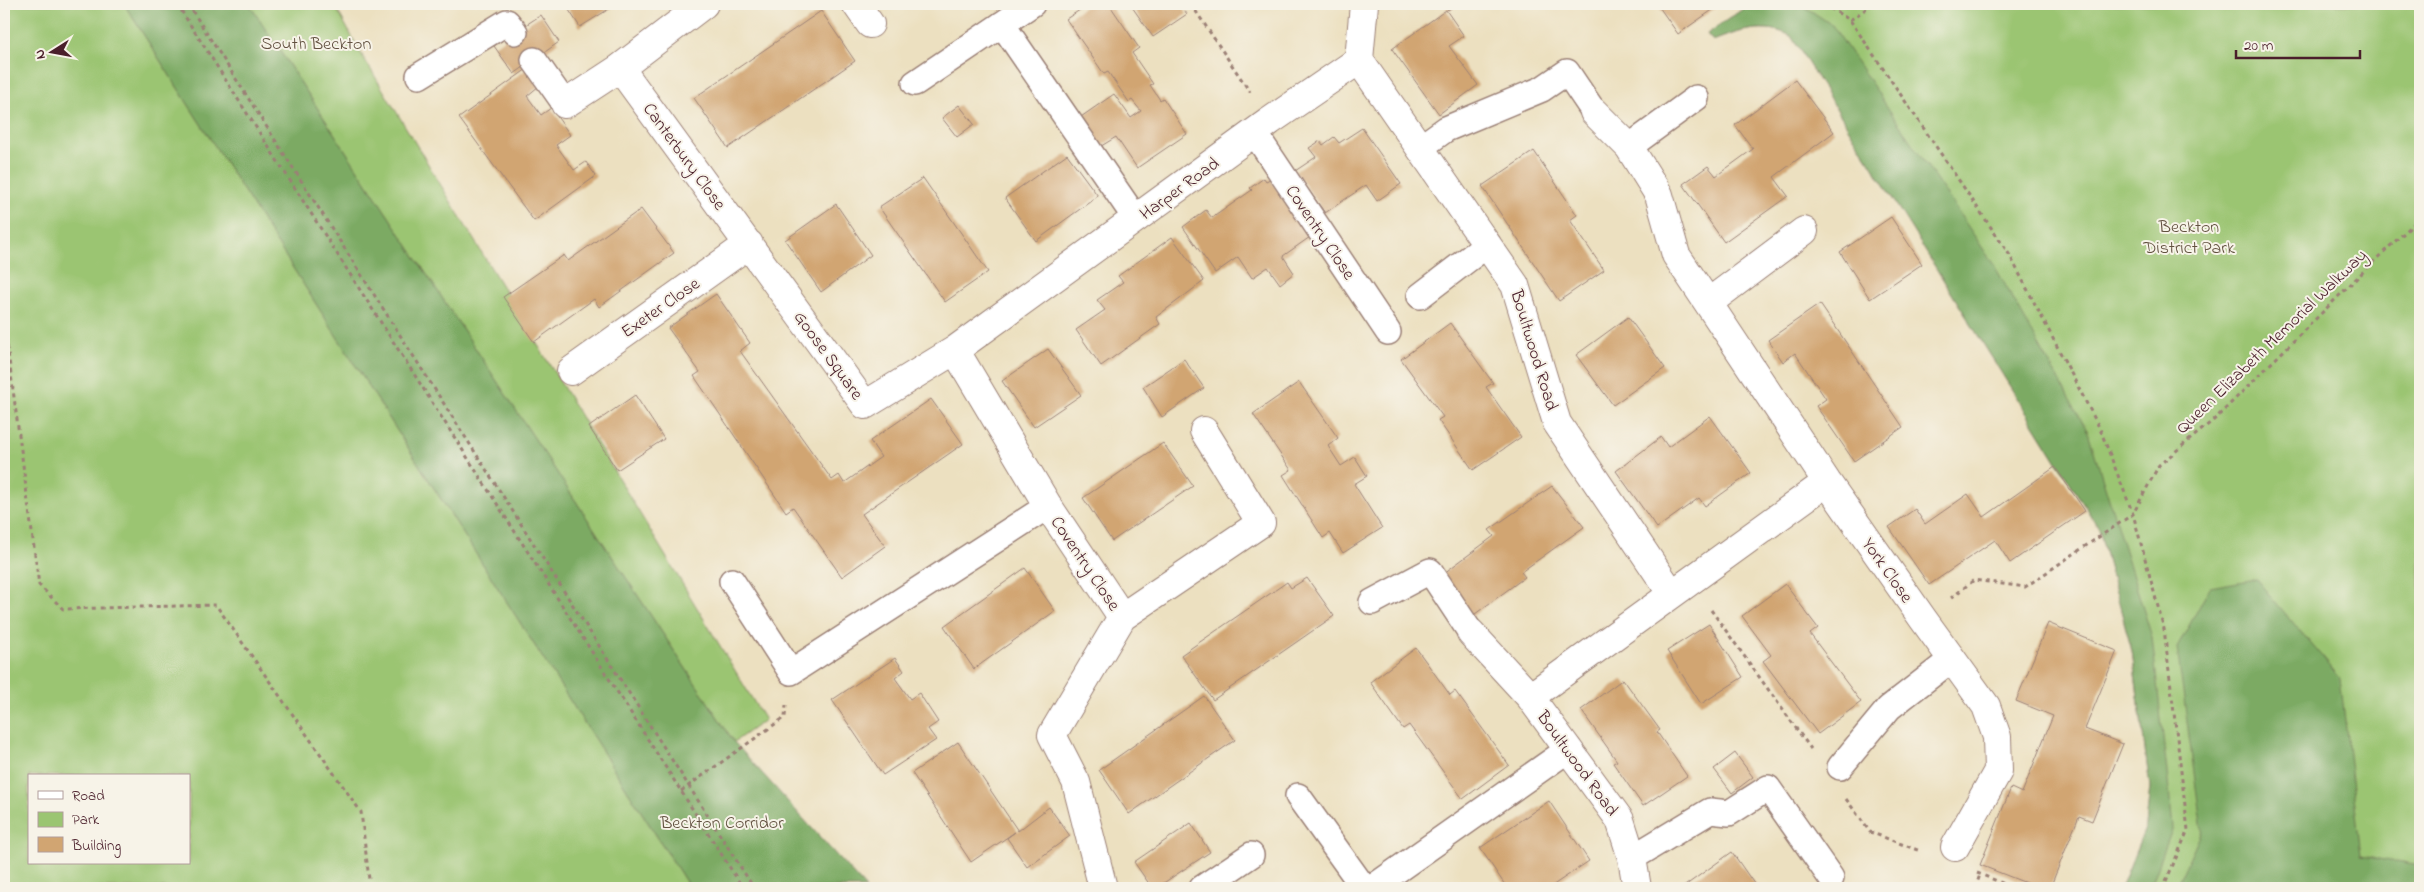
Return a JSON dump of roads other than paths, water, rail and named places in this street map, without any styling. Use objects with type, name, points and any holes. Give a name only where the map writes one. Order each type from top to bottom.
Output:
[{"type":"street","points":[[565,104],[620,68],[704,4]]},
{"type":"street","points":[[1359,60],[1361,8]]},
{"type":"street","name":"Harper Road","points":[[955,350],[1262,127],[1359,60]]},
{"type":"street","name":"Boultwood Road","points":[[1359,60],[1515,285],[1557,423],[1681,588]]},
{"type":"street","name":"Canterbury Close","points":[[620,68],[749,244]]},
{"type":"street","name":"York Close","points":[[1594,112],[1628,147],[1659,195],[1676,255],[1827,482],[1923,620],[1986,706],[1997,736],[1998,771],[1955,848]]},
{"type":"street","points":[[1708,303],[1804,231]]},
{"type":"street","name":"Goose Square","points":[[749,244],[865,405],[955,350]]},
{"type":"street","name":"Exeter Close","points":[[571,371],[749,244]]},
{"type":"street","name":"Coventry Close","points":[[955,350],[1048,506],[1122,617],[1260,523],[1204,431]]},
{"type":"street","name":"Boultwood Road","points":[[1530,697],[1827,482]]},
{"type":"street","points":[[1103,888],[1076,782],[1052,735],[1122,617]]},
{"type":"street","name":"Boultwood Road","points":[[1471,633],[1530,697],[1620,820],[1632,858],[1637,888]]},
{"type":"lane","points":[[915,83],[1032,4]]},
{"type":"lane","points":[[419,76],[507,22],[515,32]]},
{"type":"lane","points":[[1002,24],[1136,219]]},
{"type":"lane","points":[[534,60],[565,104]]},
{"type":"lane","points":[[1421,147],[1446,129],[1542,89],[1566,72],[1594,112]]},
{"type":"lane","points":[[1628,147],[1696,98]]},
{"type":"lane","name":"Coventry Close","points":[[1262,127],[1388,332]]},
{"type":"lane","points":[[1420,296],[1488,244]]},
{"type":"lane","points":[[732,581],[791,672],[1048,506]]},
{"type":"lane","points":[[1372,602],[1430,571],[1471,633]]},
{"type":"lane","points":[[1840,767],[1889,708],[1952,659]]},
{"type":"lane","points":[[1372,888],[1569,749]]},
{"type":"lane","points":[[1632,858],[1710,811],[1729,813],[1768,788],[1832,878]]},
{"type":"lane","points":[[1298,796],[1364,888]]},
{"type":"lane","points":[[1202,888],[1251,856]]},
{"type":"park label","name":"South Beckton","points":[[316,43]]},
{"type":"park label","name":"Beckton District Park","points":[[2189,236]]},
{"type":"park label","name":"Beckton Corridor","points":[[722,822]]}]
